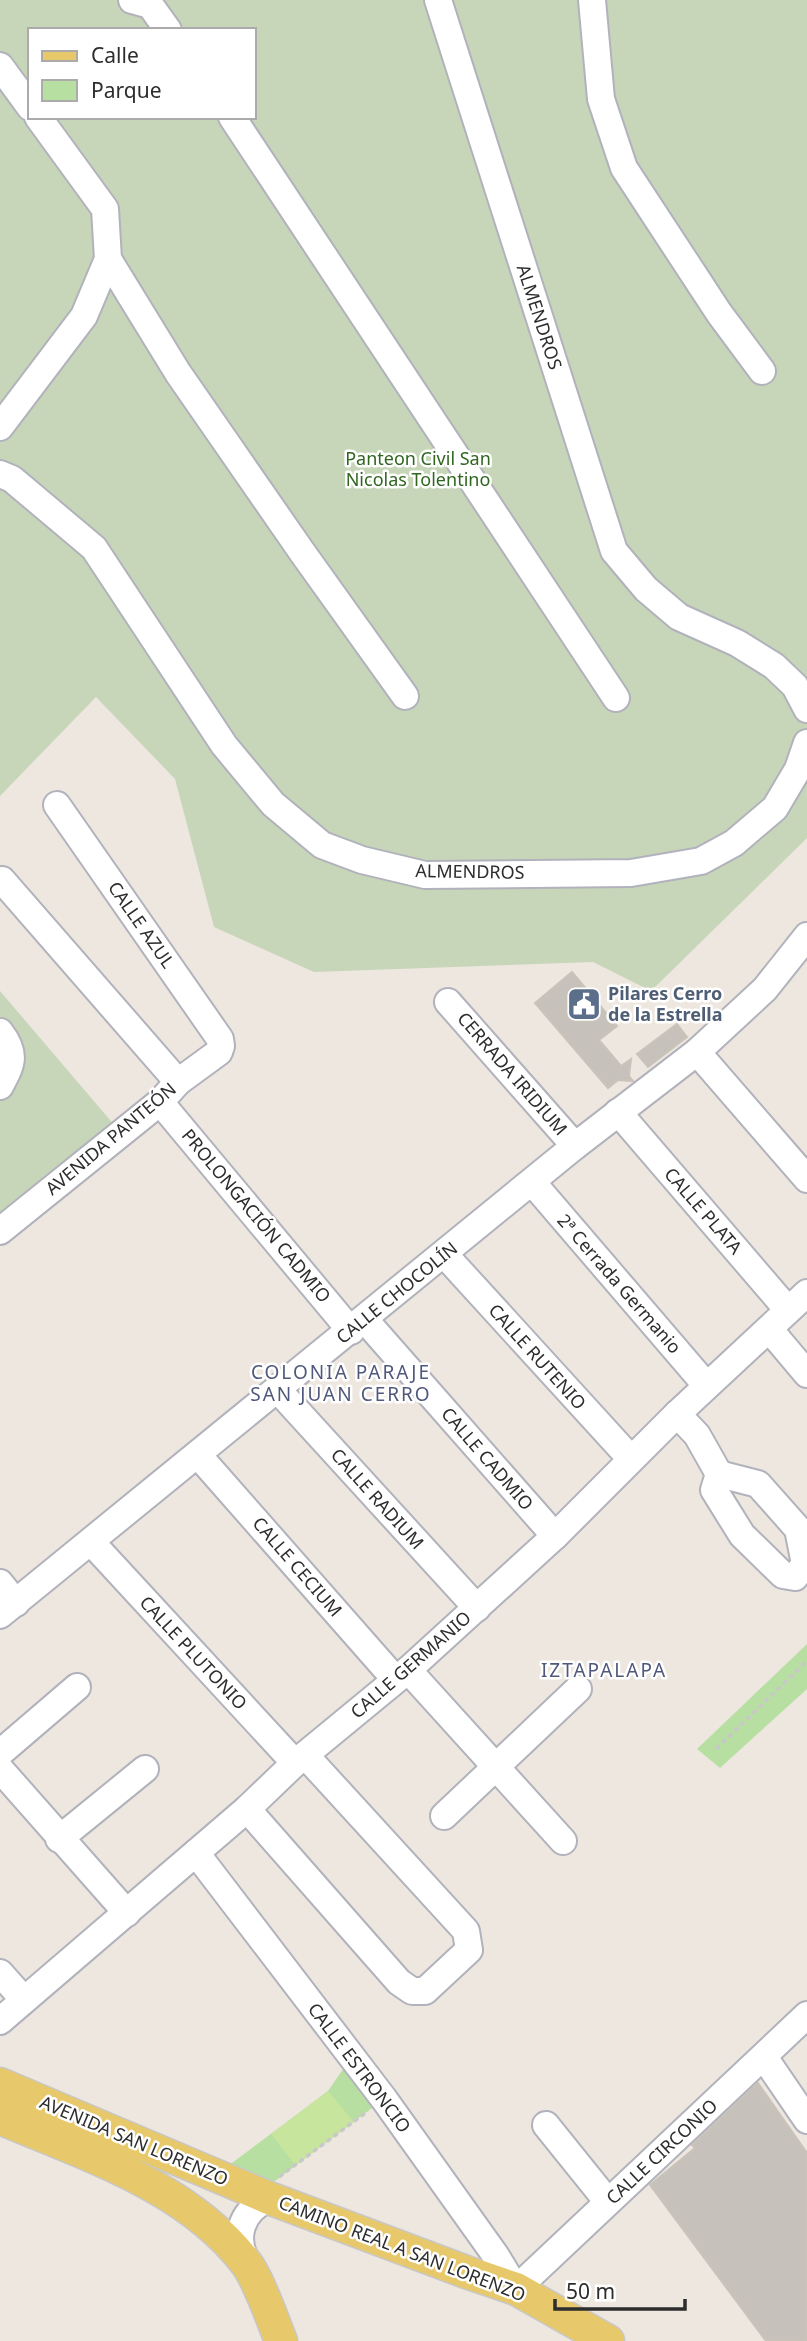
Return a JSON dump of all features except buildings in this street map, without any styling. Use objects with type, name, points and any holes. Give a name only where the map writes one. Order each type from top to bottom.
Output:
[{"type":"main road","name":"AVENIDA SAN LORENZO","points":[[0,2084],[272,2189]]},
{"type":"main road","name":"AVENIDA SAN LORENZO","points":[[0,2118],[146,2182],[202,2217],[248,2264],[281,2341]]},
{"type":"main road","name":"CAMINO REAL A SAN LORENZO","points":[[272,2189],[466,2273],[516,2289],[607,2341]]},
{"type":"street","points":[[132,0],[150,5],[167,28]]},
{"type":"street","name":"ALMENDROS","points":[[438,0],[614,551],[646,589],[679,617],[737,643],[774,666],[795,686],[807,709]]},
{"type":"street","points":[[592,0],[601,99],[624,168],[719,313],[762,371]]},
{"type":"street","points":[[0,66],[28,104]]},
{"type":"street","points":[[0,427],[84,316],[108,260],[105,209],[39,119]]},
{"type":"street","points":[[233,119],[616,698]]},
{"type":"street","points":[[108,260],[178,373],[405,696]]},
{"type":"street","name":"ALMENDROS","points":[[0,474],[12,480],[94,548],[224,745],[273,804],[321,845],[362,860],[425,875],[631,873],[701,861],[734,843],[775,808],[799,769],[807,743]]},
{"type":"street","name":"CALLE AZUL","points":[[57,805],[220,1039],[221,1046]]},
{"type":"street","name":"PROLONGACIÓN CADMIO","points":[[2,880],[358,1325]]},
{"type":"street","name":"CALLE CHOCOLÍN","points":[[5,1600],[92,1543],[575,1146],[698,1052],[765,989],[807,936]]},
{"type":"street","name":"CERRADA IRIDIUM","points":[[448,1002],[575,1146]]},
{"type":"street","points":[[0,1032],[9,1044],[11,1065],[0,1086]]},
{"type":"street","name":"AVENIDA PANTEÓN","points":[[0,1231],[219,1052],[221,1046]]},
{"type":"street","points":[[698,1052],[807,1179]]},
{"type":"street","name":"CALLE PLATA","points":[[618,1112],[798,1302]]},
{"type":"street","name":"2ª Cerrada Germanio","points":[[532,1182],[706,1385]]},
{"type":"street","name":"CALLE RUTENIO","points":[[444,1254],[631,1459]]},
{"type":"street","name":"CALLE GERMANIO","points":[[0,2021],[477,1608],[555,1536],[706,1385],[798,1302]]},
{"type":"street","name":"CALLE CADMIO","points":[[358,1325],[555,1536]]},
{"type":"street","points":[[769,1329],[807,1374]]},
{"type":"street","name":"CALLE RADIUM","points":[[277,1389],[477,1608]]},
{"type":"street","points":[[677,1414],[697,1435],[719,1475]]},
{"type":"street","name":"CALLE CECIUM","points":[[198,1455],[402,1674],[496,1767],[563,1841]]},
{"type":"street","name":"CALLE PLUTONIO","points":[[92,1543],[466,1931],[469,1950],[425,1991],[411,1991],[399,1982],[247,1809]]},
{"type":"street","points":[[0,1753],[77,1687]]},
{"type":"street","points":[[444,1815],[579,1689]]},
{"type":"street","points":[[0,1769],[127,1913]]},
{"type":"street","points":[[60,1839],[145,1769]]},
{"type":"street","name":"CALLE ESTRONCIO","points":[[196,1853],[384,2099],[496,2256],[516,2289]]},
{"type":"street","points":[[0,1973],[24,2000]]},
{"type":"street","name":"CALLE CIRCONIO","points":[[516,2289],[807,2015]]},
{"type":"street","points":[[764,2057],[807,2120]]},
{"type":"street","points":[[546,2125],[608,2203]]},
{"type":"street","points":[[248,2264],[240,2249],[242,2225],[252,2208],[272,2189]]},
{"type":"path","points":[[716,1749],[807,1661]]},
{"type":"path","points":[[272,2189],[384,2099]]},
{"type":"green space","name":"Panteon Civil San Nicolas Tolentino","points":[[0,0],[807,0],[807,838],[651,991],[593,962],[314,972],[214,927],[175,779],[96,697],[0,796]]},
{"type":"green space","points":[[0,991],[116,1127],[0,1219]]},
{"type":"green space","points":[[807,1644],[807,1689],[720,1768],[697,1749]]},
{"type":"green space","points":[[352,2056],[384,2099],[271,2184],[228,2166],[328,2091]]},
{"type":"green space","points":[[328,2091],[354,2122],[295,2165],[271,2134]]},
{"type":"place","name":"Pilares Cerro de la Estrella","points":[[584,1004]]},
{"type":"district","name":"COLONIA PARAJE SAN JUAN CERRO","points":[[341,1383]]},
{"type":"district","name":"IZTAPALAPA","points":[[604,1670]]}]
